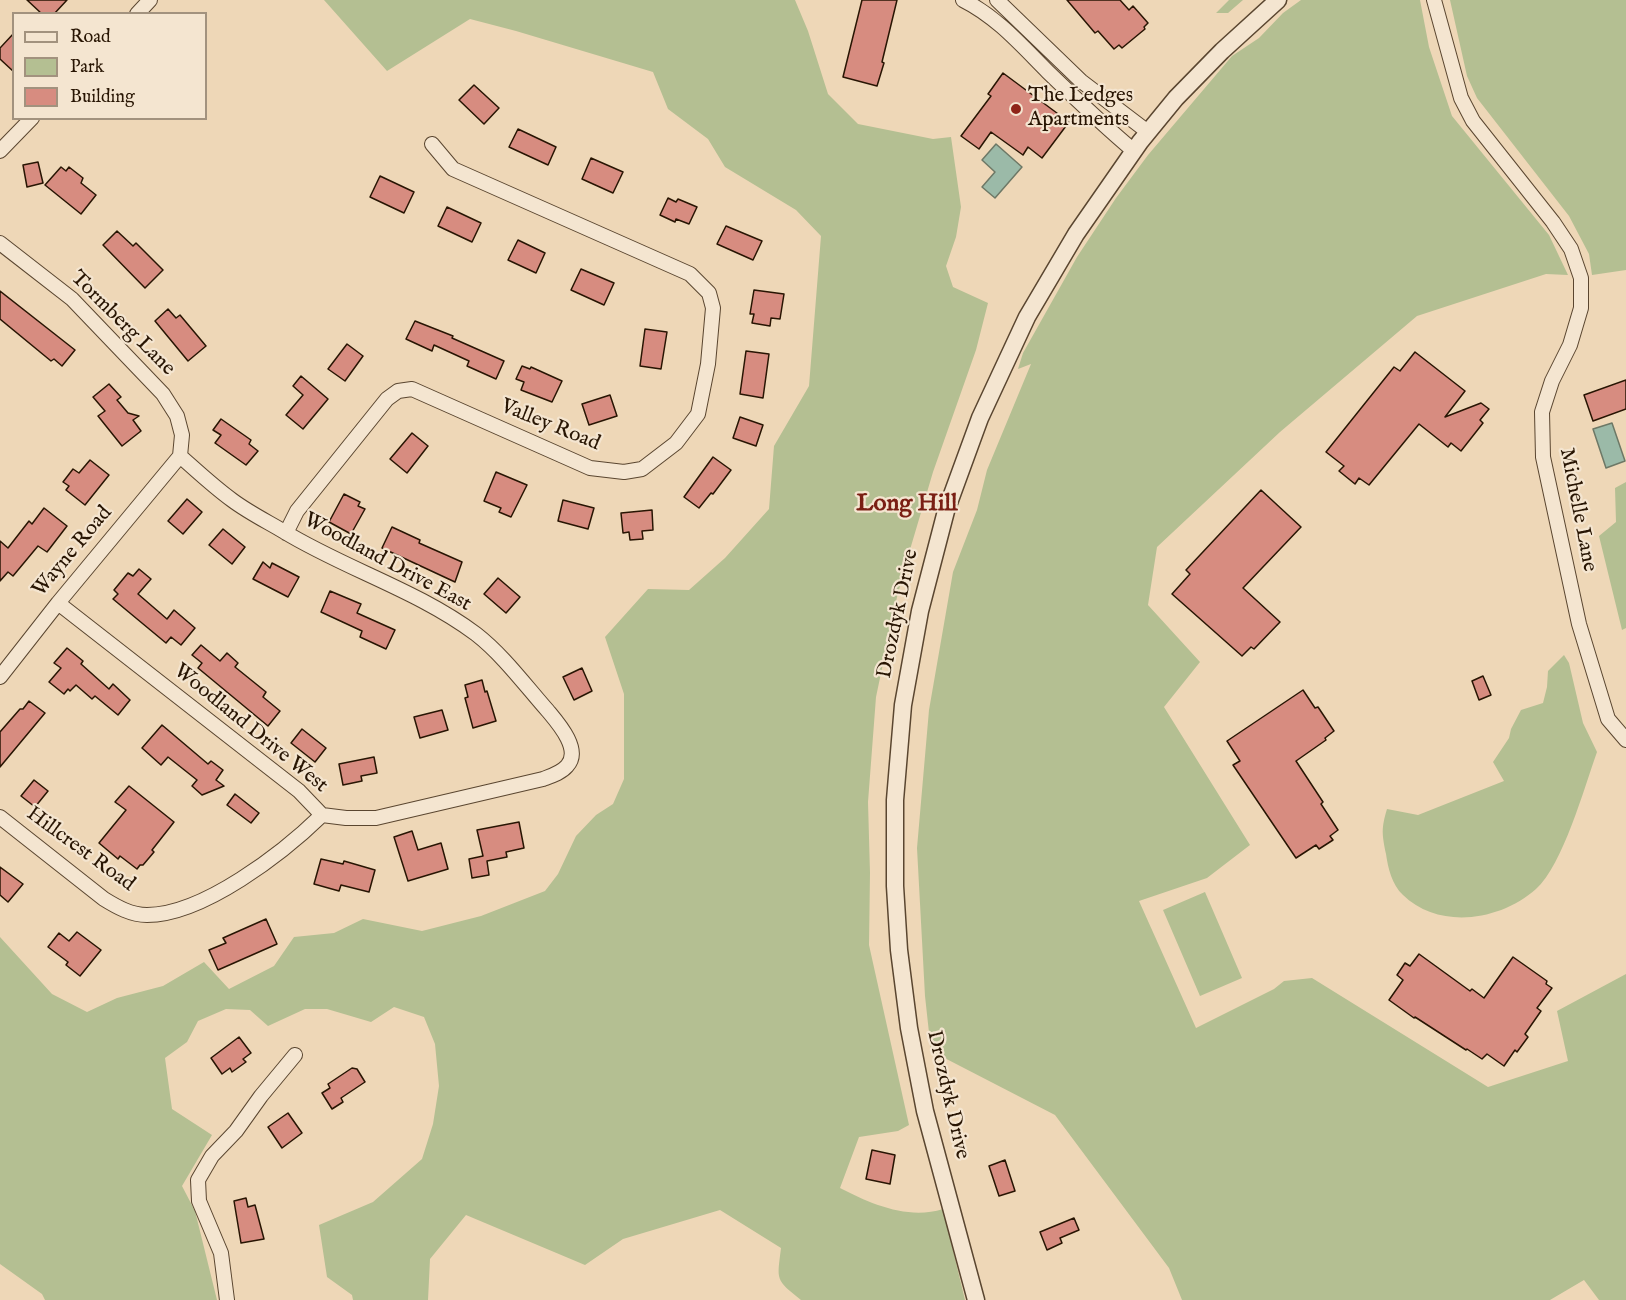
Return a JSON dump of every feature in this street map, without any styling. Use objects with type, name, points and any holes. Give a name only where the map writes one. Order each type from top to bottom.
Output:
[{"type":"street","points":[[139,12],[150,0]]},
{"type":"street","points":[[963,0],[997,21],[1091,114],[1134,151]]},
{"type":"street","points":[[997,0],[1081,81],[1148,132]]},
{"type":"street","name":"Drozdyk Drive","points":[[976,1300],[925,1111],[909,1028],[899,950],[895,886],[895,800],[903,705],[920,611],[946,511],[980,418],[1027,317],[1076,234],[1148,132],[1176,98],[1222,51],[1278,0]]},
{"type":"street","name":"Michelle Lane","points":[[1434,0],[1461,98],[1473,121],[1553,222],[1571,249],[1581,278],[1581,308],[1570,345],[1552,381],[1542,412],[1543,457],[1579,624],[1608,720],[1626,740]]},
{"type":"street","points":[[0,151],[30,120]]},
{"type":"street","name":"Valley Road","points":[[286,533],[297,512],[387,399],[398,391],[412,389],[590,468],[624,472],[642,469],[656,460],[676,443],[698,414],[708,364],[713,308],[709,293],[701,284],[690,274],[453,169],[432,144]]},
{"type":"street","name":"Tormberg Lane","points":[[0,243],[72,299],[163,394],[177,416],[182,435],[180,456]]},
{"type":"street","name":"Woodland Drive East","points":[[180,456],[232,501],[336,560],[398,588],[477,635],[501,657],[555,718],[571,748],[572,758]]},
{"type":"street","name":"Wayne Road","points":[[0,676],[180,456]]},
{"type":"street","name":"Woodland Drive West","points":[[58,603],[299,791],[322,815],[376,818],[543,779],[559,773],[572,758]]},
{"type":"street","name":"Hillcrest Road","points":[[0,817],[104,899],[123,910],[145,915],[168,914],[220,893],[297,839],[322,815]]},
{"type":"street","points":[[227,1300],[221,1253],[199,1201],[198,1180],[212,1156],[236,1131],[295,1055]]},
{"type":"green space","points":[[324,0],[795,0],[808,31],[828,94],[858,124],[933,139],[951,137],[961,207],[956,237],[946,266],[953,287],[988,303],[976,350],[933,472],[897,597],[876,697],[868,802],[869,945],[909,1125],[898,1131],[859,1137],[840,1188],[890,1209],[916,1213],[943,1209],[965,1300],[801,1300],[786,1288],[780,1278],[781,1248],[720,1210],[623,1239],[585,1265],[466,1215],[430,1259],[428,1300],[353,1300],[352,1295],[327,1277],[319,1225],[373,1202],[422,1159],[433,1124],[439,1086],[435,1044],[424,1017],[394,1007],[371,1022],[327,1009],[305,1009],[268,1026],[250,1010],[226,1009],[198,1021],[187,1042],[165,1058],[172,1109],[212,1135],[182,1186],[195,1211],[217,1300],[45,1300],[42,1294],[0,1264],[0,937],[52,994],[87,1012],[117,998],[163,986],[204,962],[229,989],[274,966],[294,937],[334,933],[363,919],[422,931],[481,916],[545,891],[558,874],[576,836],[596,815],[613,804],[624,779],[624,694],[605,637],[648,589],[689,590],[725,558],[769,509],[774,446],[809,386],[821,236],[796,210],[725,167],[708,139],[668,109],[653,72],[470,19],[387,71]]},
{"type":"green space","points":[[1229,0],[1243,0],[1228,13],[1216,13]]},
{"type":"green space","points":[[1301,0],[1420,0],[1429,47],[1452,116],[1549,235],[1568,275],[1546,274],[1417,316],[1280,432],[1157,547],[1148,605],[1200,662],[1164,707],[1250,845],[1207,878],[1139,901],[1196,1028],[1274,989],[1284,981],[1312,978],[1488,1087],[1568,1061],[1557,1011],[1626,974],[1626,1300],[1599,1300],[1584,1280],[1550,1300],[1182,1300],[1169,1268],[1055,1115],[931,1051],[925,996],[917,848],[929,710],[953,572],[977,510],[987,470],[1031,364],[1018,369],[1023,353],[1077,257],[1148,155],[1232,56],[1259,38],[1283,13]]},
{"type":"green space","points":[[1450,0],[1626,0],[1626,270],[1592,275],[1589,254],[1569,216],[1477,98],[1467,76]]},
{"type":"green space","points":[[1626,482],[1626,628],[1622,630],[1599,536],[1616,522],[1615,488]]},
{"type":"green space","points":[[1564,655],[1569,663],[1583,723],[1597,752],[1572,825],[1555,863],[1536,889],[1521,900],[1488,914],[1451,917],[1418,906],[1399,891],[1389,870],[1383,832],[1387,809],[1418,815],[1504,781],[1493,762],[1509,738],[1521,710],[1543,703],[1548,671]]},
{"type":"green space","points":[[1205,892],[1242,978],[1200,996],[1163,910]]},
{"type":"shaded area","points":[[996,144],[1022,167],[995,198],[982,187],[995,172],[982,160]]},
{"type":"shaded area","points":[[1612,423],[1625,461],[1606,468],[1593,429]]},
{"type":"building","points":[[27,0],[67,0],[56,12],[40,12]]},
{"type":"building","points":[[862,0],[897,0],[877,86],[843,77]]},
{"type":"building","points":[[1067,0],[1120,0],[1129,10],[1133,6],[1148,23],[1145,29],[1122,48],[1119,45],[1114,49],[1098,31],[1095,33]]},
{"type":"building","points":[[12,35],[12,70],[0,59],[0,48]]},
{"type":"building","name":"The Ledges Apartments","points":[[1003,73],[1069,122],[1042,158],[1028,147],[1023,155],[991,132],[979,149],[961,136],[991,96],[988,94]]},
{"type":"building","points":[[474,85],[499,108],[484,124],[459,100]]},
{"type":"building","points":[[518,129],[556,147],[548,165],[509,147]]},
{"type":"building","points":[[591,158],[623,172],[613,193],[582,179]]},
{"type":"building","points":[[38,162],[43,183],[27,187],[23,165]]},
{"type":"building","points":[[61,167],[66,171],[69,167],[83,178],[81,183],[96,195],[81,214],[45,185]]},
{"type":"building","points":[[380,176],[414,192],[404,213],[370,197]]},
{"type":"building","points":[[668,198],[676,202],[678,199],[697,207],[689,224],[676,219],[675,222],[660,215]]},
{"type":"building","points":[[447,207],[481,223],[472,242],[438,226]]},
{"type":"building","points":[[726,226],[762,241],[753,260],[717,244]]},
{"type":"building","points":[[117,231],[133,246],[136,243],[163,270],[145,288],[103,245]]},
{"type":"building","points":[[518,240],[545,253],[536,273],[508,260]]},
{"type":"building","points":[[581,269],[614,283],[604,305],[571,290]]},
{"type":"building","points":[[754,290],[784,294],[780,319],[771,318],[770,326],[752,323],[754,314],[750,314]]},
{"type":"building","points":[[0,291],[75,350],[62,366],[54,359],[51,361],[0,319]]},
{"type":"building","points":[[168,309],[176,318],[180,315],[206,346],[188,361],[155,321]]},
{"type":"building","points":[[415,321],[453,336],[452,338],[504,361],[496,379],[467,366],[469,361],[434,345],[432,351],[406,339]]},
{"type":"building","points":[[645,329],[667,332],[661,369],[640,366]]},
{"type":"building","points":[[347,344],[363,356],[345,381],[328,369]]},
{"type":"building","points":[[746,351],[769,354],[763,398],[740,394]]},
{"type":"building","points":[[1415,352],[1465,391],[1445,417],[1481,403],[1489,409],[1480,420],[1483,423],[1461,451],[1451,443],[1448,447],[1419,424],[1369,485],[1359,478],[1355,484],[1339,471],[1344,466],[1326,452],[1394,367],[1400,371]]},
{"type":"building","points":[[522,366],[530,369],[531,367],[562,381],[552,402],[521,390],[524,382],[516,379]]},
{"type":"building","points":[[301,376],[328,399],[303,429],[286,415],[303,395],[293,386]]},
{"type":"building","points":[[1626,380],[1626,409],[1593,421],[1584,395]]},
{"type":"building","points":[[109,384],[121,397],[117,400],[128,413],[139,416],[133,420],[141,431],[122,446],[98,416],[105,411],[93,397]]},
{"type":"building","points":[[610,395],[617,416],[589,425],[582,404]]},
{"type":"building","points":[[740,417],[763,425],[756,446],[733,438]]},
{"type":"building","points":[[221,419],[251,440],[249,444],[258,451],[246,465],[215,443],[221,435],[213,430]]},
{"type":"building","points":[[412,433],[428,446],[407,473],[390,459]]},
{"type":"building","points":[[713,457],[731,470],[699,508],[684,497]]},
{"type":"building","points":[[90,460],[109,475],[85,505],[66,490],[69,486],[63,482],[73,469],[79,473]]},
{"type":"building","points":[[496,472],[527,485],[511,517],[499,512],[501,508],[484,501]]},
{"type":"building","points":[[1261,490],[1301,527],[1243,588],[1280,622],[1254,649],[1251,647],[1242,656],[1172,594],[1190,574],[1186,570]]},
{"type":"building","points":[[344,494],[360,502],[358,506],[365,509],[351,534],[329,522]]},
{"type":"building","points":[[187,499],[202,512],[183,534],[168,521]]},
{"type":"building","points":[[563,500],[594,508],[588,529],[558,521]]},
{"type":"building","points":[[44,508],[67,526],[47,552],[38,546],[13,576],[8,572],[0,581],[0,541],[8,548],[29,521],[32,524]]},
{"type":"building","points":[[652,510],[653,530],[642,531],[643,539],[630,540],[629,532],[623,533],[621,513]]},
{"type":"building","points":[[392,527],[420,540],[419,543],[462,562],[455,582],[382,548]]},
{"type":"building","points":[[223,529],[245,547],[232,564],[209,545]]},
{"type":"building","points":[[263,562],[270,568],[272,563],[299,577],[288,597],[253,579]]},
{"type":"building","points":[[139,569],[151,579],[138,594],[167,619],[174,610],[195,628],[181,645],[171,637],[166,643],[113,599],[118,594],[114,590],[128,573],[133,576]]},
{"type":"building","points":[[498,578],[520,597],[506,613],[484,594]]},
{"type":"building","points":[[330,591],[361,604],[357,613],[395,630],[386,649],[360,637],[362,631],[321,612]]},
{"type":"building","points":[[201,645],[220,661],[227,653],[238,663],[235,667],[266,692],[263,697],[280,711],[268,726],[198,668],[202,663],[192,655]]},
{"type":"building","points":[[67,648],[83,661],[81,664],[109,689],[113,684],[130,700],[118,715],[95,696],[92,699],[76,685],[64,694],[49,682],[61,668],[54,663]]},
{"type":"building","points":[[582,668],[592,691],[574,700],[563,677]]},
{"type":"building","points":[[1483,676],[1491,695],[1479,700],[1472,681]]},
{"type":"building","points":[[482,680],[496,721],[473,728],[465,698],[468,697],[465,685]]},
{"type":"building","points":[[1303,690],[1334,731],[1325,738],[1326,740],[1296,761],[1338,830],[1330,836],[1333,840],[1319,849],[1316,845],[1296,858],[1233,765],[1240,761],[1227,741]]},
{"type":"building","points":[[29,701],[45,713],[0,767],[0,732]]},
{"type":"building","points":[[442,710],[448,730],[420,738],[414,717]]},
{"type":"building","points":[[162,725],[208,764],[211,761],[223,770],[216,780],[224,786],[202,795],[192,786],[197,780],[168,757],[161,765],[142,748]]},
{"type":"building","points":[[302,729],[326,748],[315,762],[291,743]]},
{"type":"building","points":[[374,757],[377,773],[361,776],[362,781],[343,785],[339,764]]},
{"type":"building","points":[[34,780],[48,791],[35,807],[21,796]]},
{"type":"building","points":[[129,786],[174,822],[152,850],[154,852],[137,869],[120,856],[118,859],[99,843],[126,810],[115,802]]},
{"type":"building","points":[[235,794],[259,813],[251,823],[227,805]]},
{"type":"building","points":[[519,822],[524,848],[506,852],[507,857],[487,861],[489,875],[472,878],[469,859],[483,856],[477,830]]},
{"type":"building","points":[[412,831],[418,850],[441,843],[448,869],[408,881],[394,837]]},
{"type":"building","points":[[321,859],[343,864],[344,861],[375,870],[369,892],[341,885],[339,891],[314,884]]},
{"type":"building","points":[[0,867],[23,884],[8,902],[0,895]]},
{"type":"building","points":[[266,919],[277,944],[218,970],[209,950],[226,943],[223,938]]},
{"type":"building","points":[[77,932],[101,950],[80,976],[66,965],[68,962],[48,947],[59,933],[69,941]]},
{"type":"building","points":[[1419,954],[1470,991],[1472,989],[1484,998],[1513,957],[1547,981],[1546,984],[1552,988],[1537,1008],[1541,1011],[1525,1034],[1528,1037],[1504,1066],[1487,1054],[1482,1059],[1466,1050],[1389,1000],[1403,980],[1397,975],[1405,963],[1410,966]]},
{"type":"building","points":[[239,1037],[251,1053],[243,1059],[246,1062],[232,1072],[230,1068],[222,1074],[211,1058]]},
{"type":"building","points":[[352,1068],[357,1069],[365,1082],[341,1098],[343,1102],[332,1109],[322,1093],[330,1088],[328,1084]]},
{"type":"building","points":[[288,1113],[302,1133],[282,1148],[268,1127]]},
{"type":"building","points":[[872,1150],[895,1155],[890,1184],[866,1179]]},
{"type":"building","points":[[1005,1160],[1015,1191],[999,1196],[989,1166]]},
{"type":"building","points":[[246,1198],[248,1207],[255,1205],[264,1239],[241,1243],[234,1201]]},
{"type":"building","points":[[1074,1218],[1079,1230],[1060,1238],[1062,1243],[1047,1250],[1040,1232]]},
{"type":"place","name":"The Ledges Apartments","points":[[1016,109]]},
{"type":"district","name":"Long Hill","points":[[907,505]]}]
